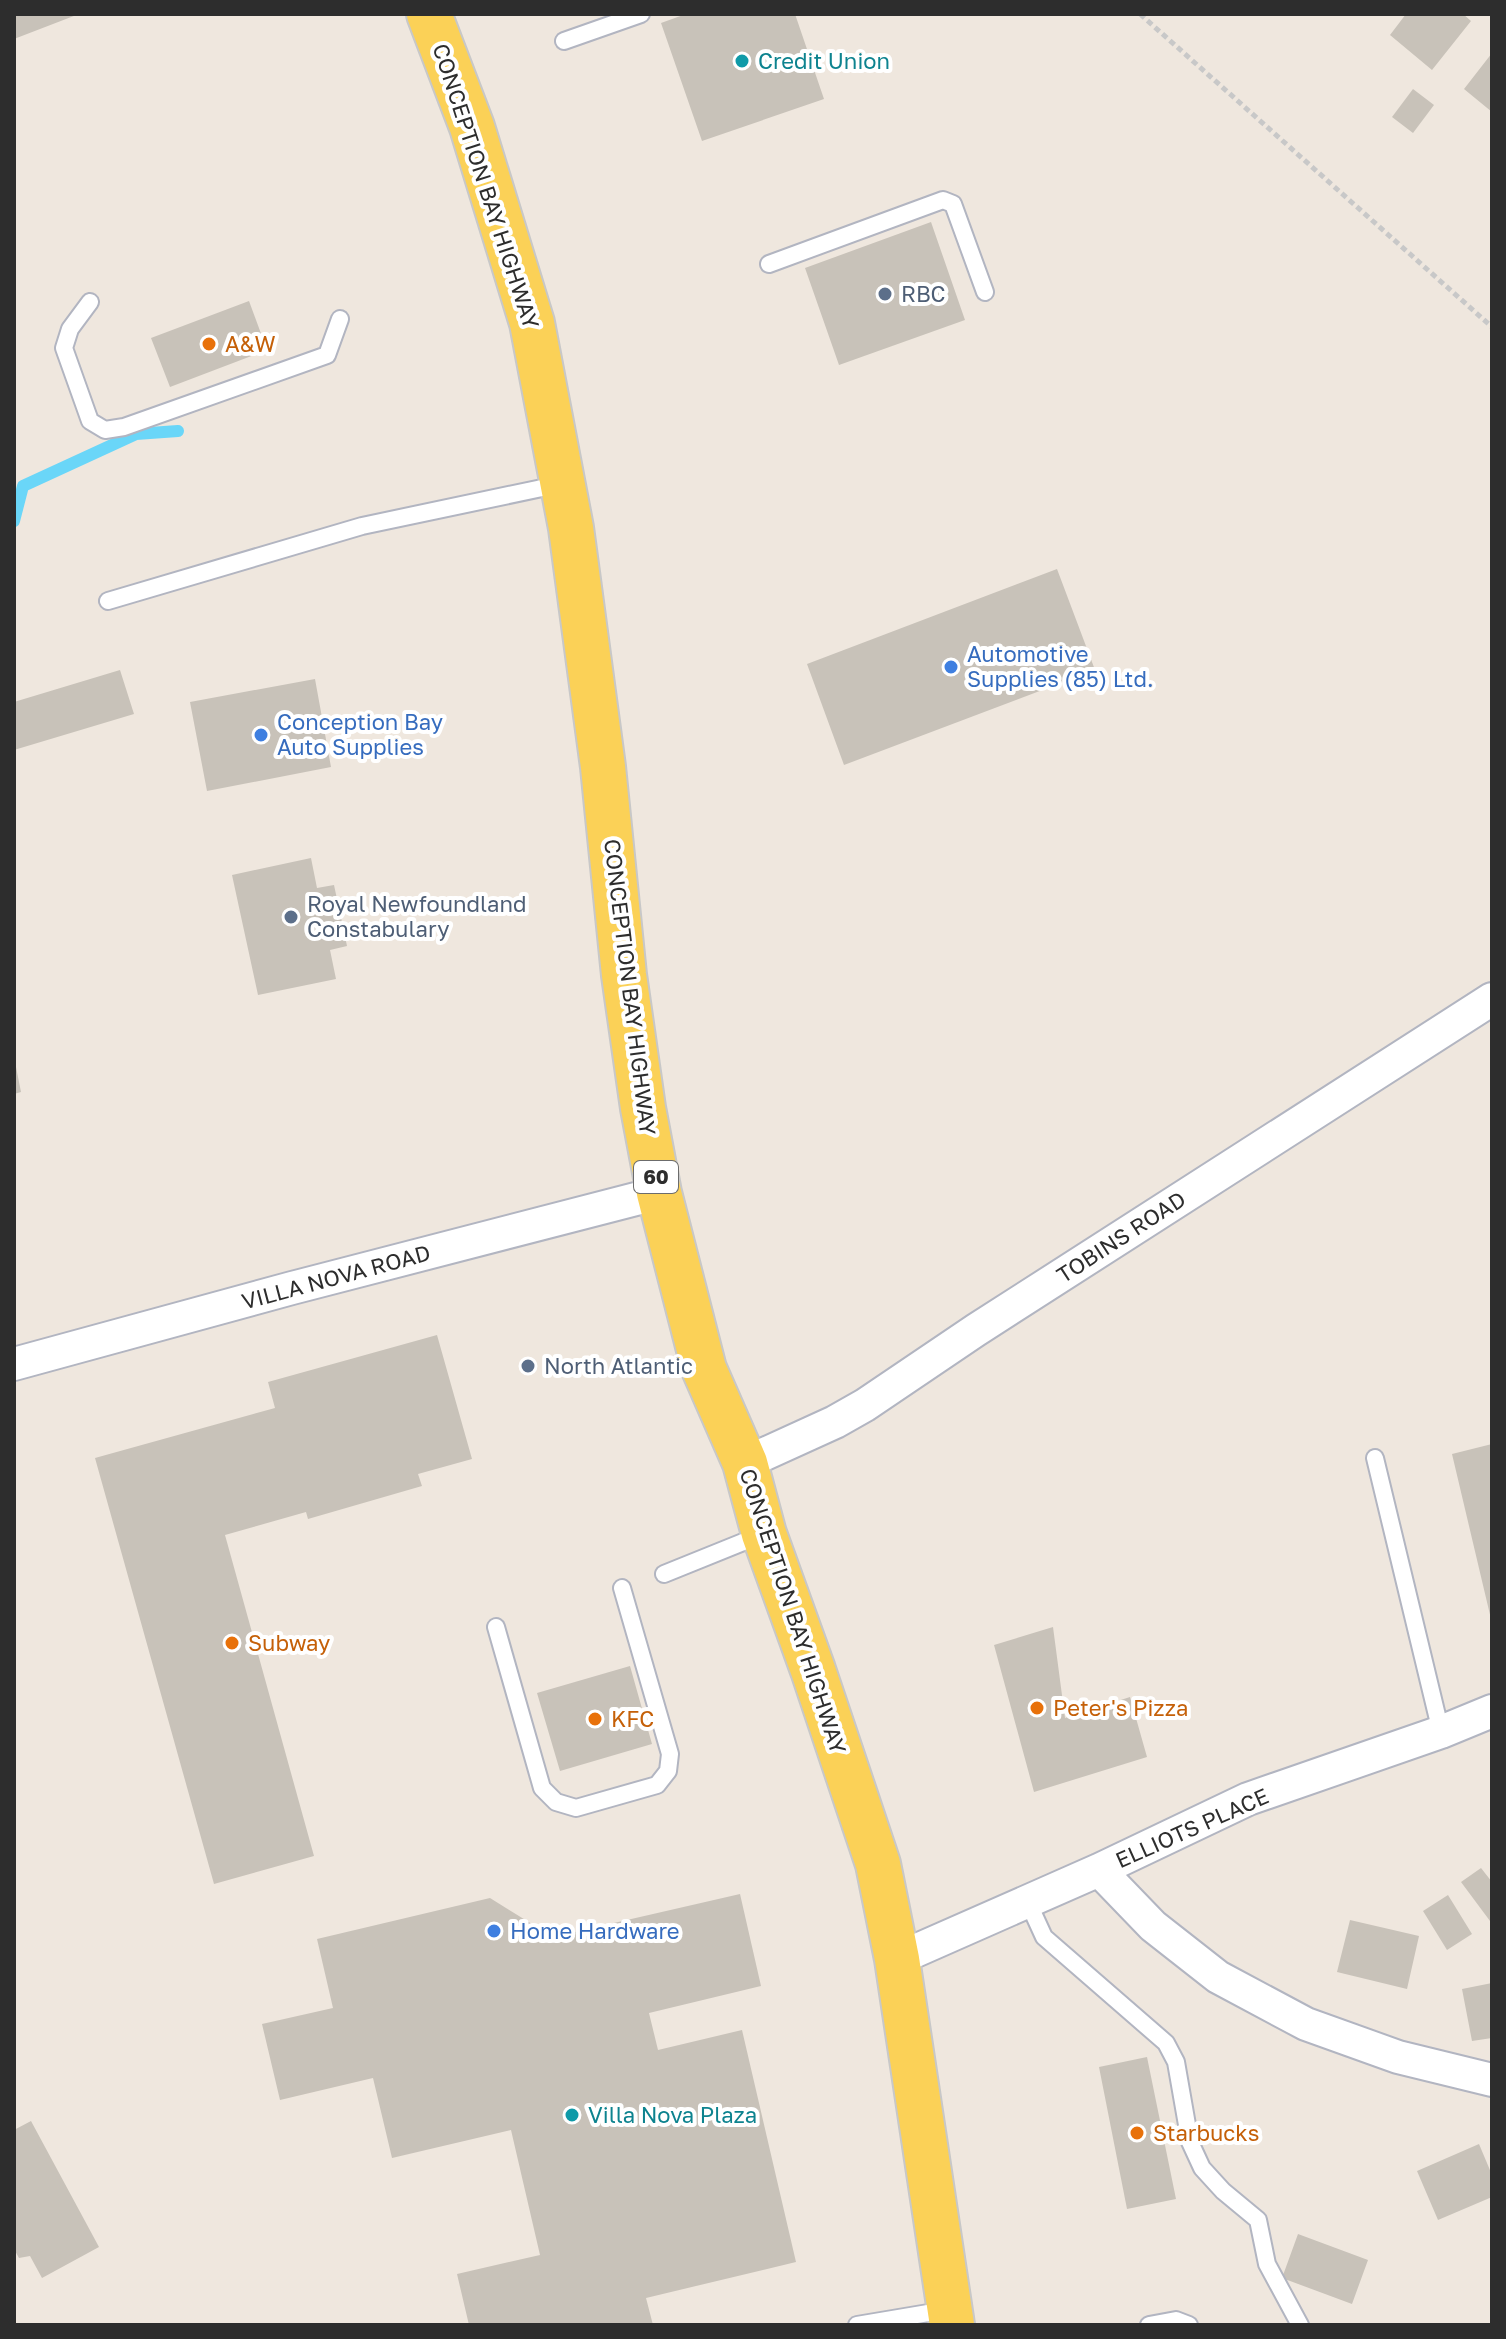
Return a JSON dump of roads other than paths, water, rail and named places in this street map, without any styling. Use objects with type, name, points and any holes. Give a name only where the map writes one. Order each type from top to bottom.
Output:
[{"type":"main road","name":"CONCEPTION BAY HIGHWAY","points":[[429,14],[472,127],[532,323],[571,528],[593,682],[628,1005],[659,1193],[704,1369],[745,1463],[764,1534],[878,1864],[897,1959],[950,2317]]},
{"type":"street","name":"TOBINS ROAD","points":[[745,1463],[865,1405],[976,1330],[1492,999]]},
{"type":"street","name":"VILLA NOVA ROAD","points":[[14,1364],[659,1193]]},
{"type":"street","name":"ELLIOTS PLACE","points":[[897,1959],[1099,1870],[1248,1799],[1441,1732],[1492,1711]]},
{"type":"street","points":[[1099,1870],[1153,1926],[1218,1977],[1306,2024],[1398,2057],[1492,2080]]},
{"type":"lane","points":[[564,41],[641,14]]},
{"type":"lane","points":[[769,264],[943,200],[953,204],[985,292]]},
{"type":"lane","points":[[90,302],[70,329],[64,348],[90,421],[105,430],[124,427],[327,355],[340,319]]},
{"type":"lane","points":[[108,601],[362,526],[562,484]]},
{"type":"lane","points":[[1375,1458],[1441,1732]]},
{"type":"lane","points":[[664,1574],[764,1534]]},
{"type":"lane","points":[[496,1627],[542,1788],[556,1802],[576,1808],[657,1785],[668,1771],[670,1754],[622,1588]]},
{"type":"lane","points":[[1028,1902],[1044,1937],[1166,2043],[1176,2062],[1190,2142],[1202,2168],[1223,2191],[1258,2220],[1267,2264],[1300,2325]]},
{"type":"lane","points":[[857,2325],[950,2317]]},
{"type":"lane","points":[[1149,2325],[1176,2320],[1189,2325]]},
{"type":"waterway","points":[[14,521],[23,486],[136,434],[178,431]]},
{"type":"place","name":"Credit Union","points":[[742,61]]},
{"type":"place","name":"RBC","points":[[885,294]]},
{"type":"place","name":"A&W","points":[[209,344]]},
{"type":"place","name":"Automotive Supplies (85) Ltd.","points":[[951,667]]},
{"type":"place","name":"Conception Bay Auto Supplies","points":[[261,735]]},
{"type":"place","name":"Royal Newfoundland Constabulary","points":[[291,917]]},
{"type":"place","name":"North Atlantic","points":[[528,1366]]},
{"type":"place","name":"Subway","points":[[232,1643]]},
{"type":"place","name":"Peter's Pizza","points":[[1037,1708]]},
{"type":"place","name":"KFC","points":[[595,1719]]},
{"type":"place","name":"Home Hardware","points":[[494,1931]]},
{"type":"place","name":"Villa Nova Plaza","points":[[572,2115]]},
{"type":"place","name":"Starbucks","points":[[1137,2133]]}]
